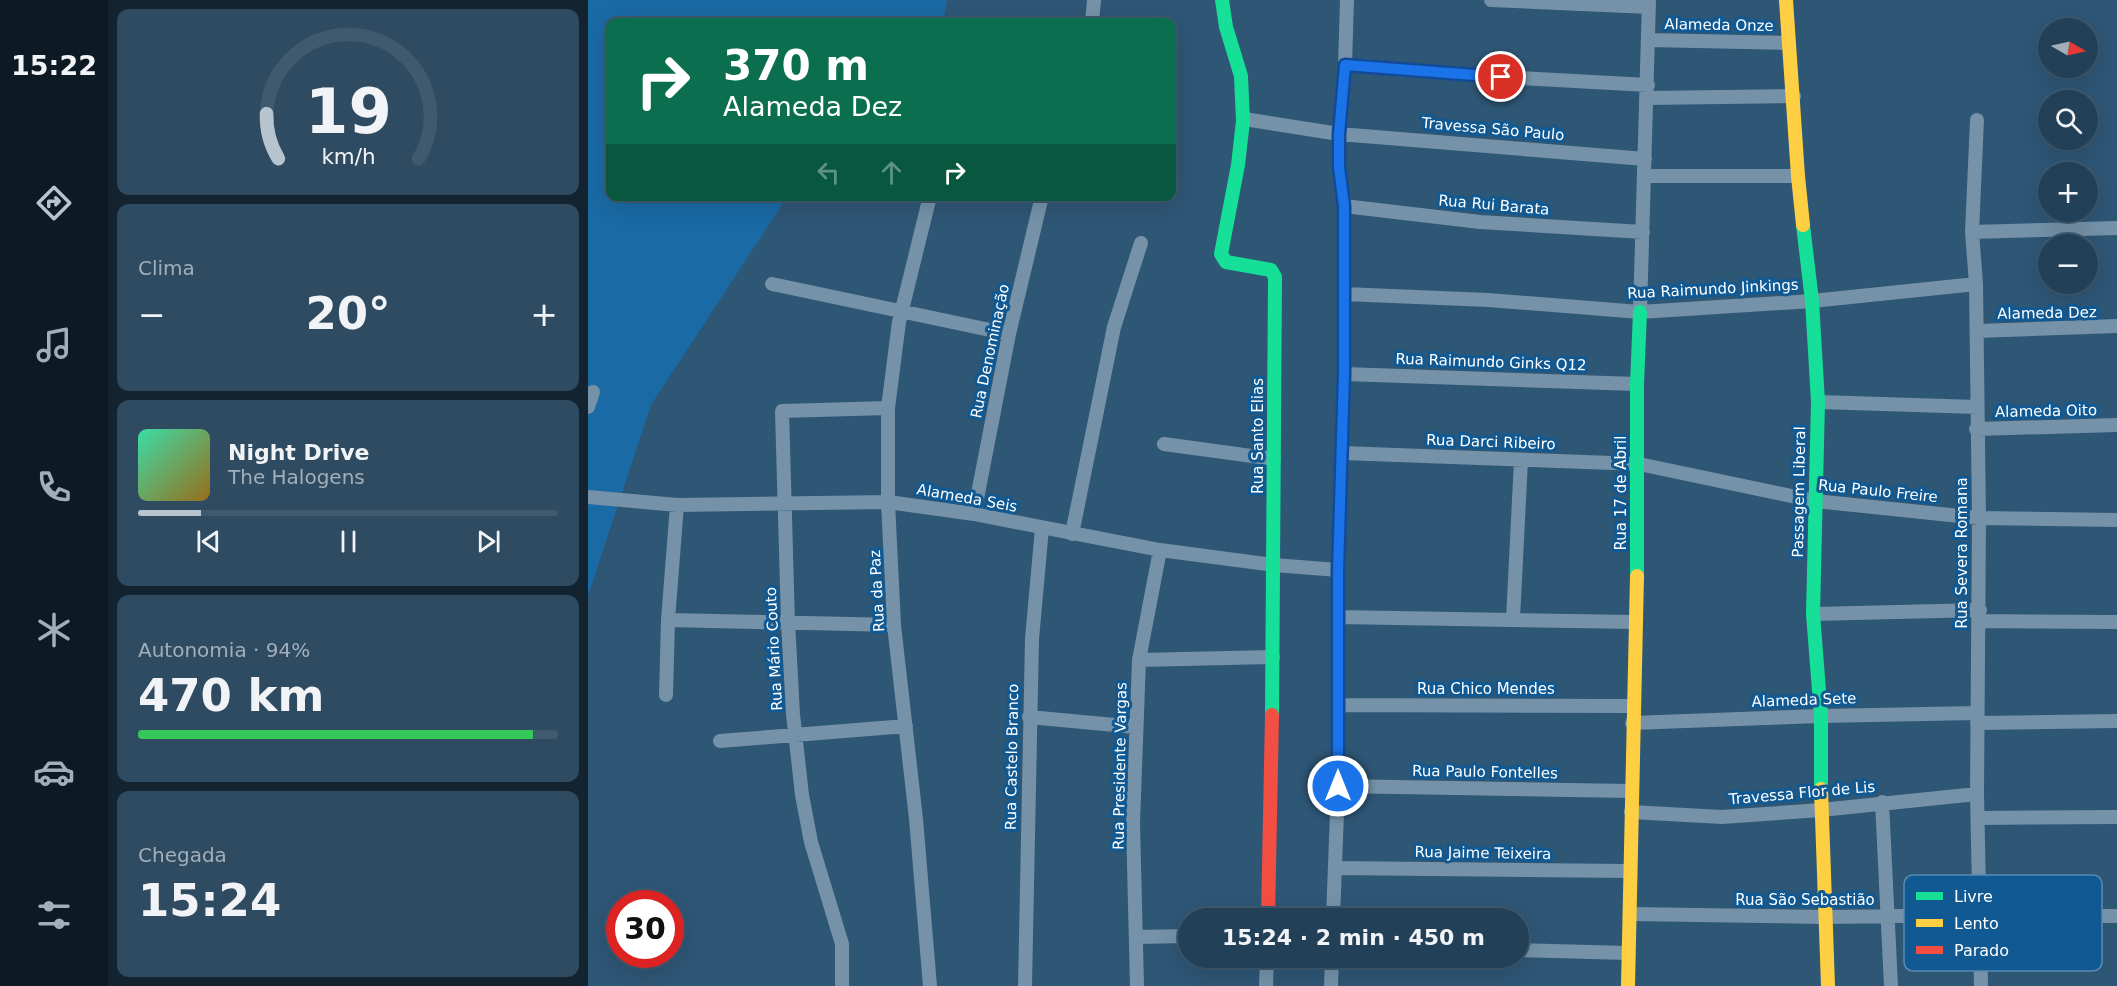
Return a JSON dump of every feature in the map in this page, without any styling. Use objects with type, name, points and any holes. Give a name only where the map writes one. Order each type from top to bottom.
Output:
[{"type":"street","points":[[1092,18],[1094,0]]},
{"type":"street","name":"Rua Santo Elias","points":[[1222,0],[1228,34],[1237,57],[1241,77],[1244,119],[1238,167],[1221,254],[1226,262],[1265,267],[1271,270],[1275,277],[1274,565],[1268,908]]},
{"type":"street","points":[[1333,908],[1338,786],[1338,570],[1344,374],[1344,206],[1339,167],[1339,134],[1345,65],[1347,0]]},
{"type":"street","name":"Alameda Onze","points":[[1491,0],[1649,3]]},
{"type":"street","name":"Passagem Liberal","points":[[1786,0],[1798,176],[1812,301],[1818,402],[1813,614],[1821,716],[1821,810],[1828,986]]},
{"type":"street","name":"Rua 17 de Abril","points":[[1628,986],[1638,464],[1637,384],[1649,3]]},
{"type":"street","name":"Alameda Onze","points":[[1648,40],[1789,43]]},
{"type":"street","points":[[1345,65],[1648,91],[1794,96]]},
{"type":"street","name":"Travessa São Paulo","points":[[1244,119],[1339,134],[1488,144],[1645,159]]},
{"type":"street","name":"Rua Severa Romana","points":[[1977,120],[1972,232],[1976,284],[1979,518],[1979,875]]},
{"type":"street","points":[[1644,176],[1798,176]]},
{"type":"street","name":"Rua da Paz","points":[[929,201],[902,311],[888,408],[888,502],[894,624],[906,726],[930,986]]},
{"type":"street","name":"Rua Denominação","points":[[974,514],[1009,334],[1041,201]]},
{"type":"street","name":"Rua Rui Barata","points":[[1344,206],[1479,222],[1643,232]]},
{"type":"street","points":[[1972,232],[2117,228]]},
{"type":"street","points":[[1072,534],[1114,327],[1141,243]]},
{"type":"street","points":[[772,284],[1009,334]]},
{"type":"street","name":"Rua Raimundo Jinkings","points":[[1344,294],[1488,300],[1640,312],[1812,301],[1976,284]]},
{"type":"street","name":"Alameda Dez","points":[[1977,331],[2117,326]]},
{"type":"street","name":"Rua Raimundo Ginks Q12","points":[[1344,374],[1637,384]]},
{"type":"street","points":[[588,407],[593,392]]},
{"type":"street","points":[[1818,402],[1977,406]]},
{"type":"street","name":"Rua Mário Couto","points":[[842,986],[842,944],[811,842],[802,795],[788,622],[782,411],[888,408]]},
{"type":"street","name":"Alameda Oito","points":[[1977,429],[2117,425]]},
{"type":"street","points":[[1164,444],[1274,459]]},
{"type":"street","name":"Rua Darci Ribeiro","points":[[1342,453],[1638,464]]},
{"type":"street","points":[[1513,619],[1521,460]]},
{"type":"street","name":"Rua Paulo Freire","points":[[1638,464],[1815,501],[1979,518],[2117,520]]},
{"type":"street","name":"Alameda Seis","points":[[588,497],[676,505],[888,502],[974,514],[1160,550],[1274,565],[1338,570]]},
{"type":"street","points":[[666,695],[668,620],[676,505]]},
{"type":"street","name":"Rua Castelo Branco","points":[[1025,986],[1029,717],[1032,639],[1042,528]]},
{"type":"street","name":"Rua Presidente Vargas","points":[[1137,986],[1133,823],[1139,660],[1160,550]]},
{"type":"street","points":[[1813,614],[1979,616],[2117,622]]},
{"type":"street","points":[[1338,617],[1635,622]]},
{"type":"street","points":[[668,620],[894,624]]},
{"type":"street","points":[[1139,660],[1273,657]]},
{"type":"street","name":"Rua Chico Mendes","points":[[1338,705],[1633,706]]},
{"type":"street","name":"Alameda Sete","points":[[1632,723],[1821,716],[2117,721]]},
{"type":"street","points":[[1029,717],[1136,727]]},
{"type":"street","points":[[720,741],[906,726]]},
{"type":"street","name":"Rua Paulo Fontelles","points":[[1338,786],[1631,791]]},
{"type":"street","name":"Travessa Flor de Lis","points":[[1631,812],[1722,817],[1821,810],[1977,794]]},
{"type":"street","points":[[1882,802],[1891,986]]},
{"type":"street","points":[[1978,818],[2117,817]]},
{"type":"street","name":"Rua Jaime Teixeira","points":[[1335,868],[1630,872]]},
{"type":"street","name":"Rua São Sebastião","points":[[1630,914],[1904,917]]},
{"type":"street","name":"Rua São Sebastião","points":[[2102,916],[2117,916]]},
{"type":"street","points":[[1136,937],[1178,936]]},
{"type":"street","points":[[1529,950],[1628,953]]},
{"type":"street","points":[[1266,986],[1267,968]]},
{"type":"street","points":[[1331,986],[1332,968]]},
{"type":"street","name":"Rua Severa Romana","points":[[1981,971],[1981,986]]},
{"type":"shaded area","points":[[588,0],[947,0],[944,18],[606,18],[606,201],[784,201],[651,405],[588,596]]},
{"type":"traffic: fast","points":[[1222,0],[1226,27],[1241,76],[1243,121],[1238,165],[1221,254],[1226,262],[1271,270],[1275,277],[1272,715]]},
{"type":"traffic: fast","points":[[1803,225],[1812,301],[1818,402],[1813,614],[1821,716],[1821,789]]},
{"type":"traffic: fast","points":[[1637,576],[1637,384],[1640,312]]},
{"type":"traffic: slow","points":[[1786,0],[1803,225]]},
{"type":"traffic: slow","points":[[1628,986],[1637,576]]},
{"type":"traffic: slow","points":[[1821,789],[1828,986]]},
{"type":"traffic: jam","points":[[1268,908],[1272,715]]},
{"type":"route","points":[[1338,786],[1338,570],[1344,374],[1344,206],[1339,167],[1339,134],[1345,65],[1501,77]]}]
